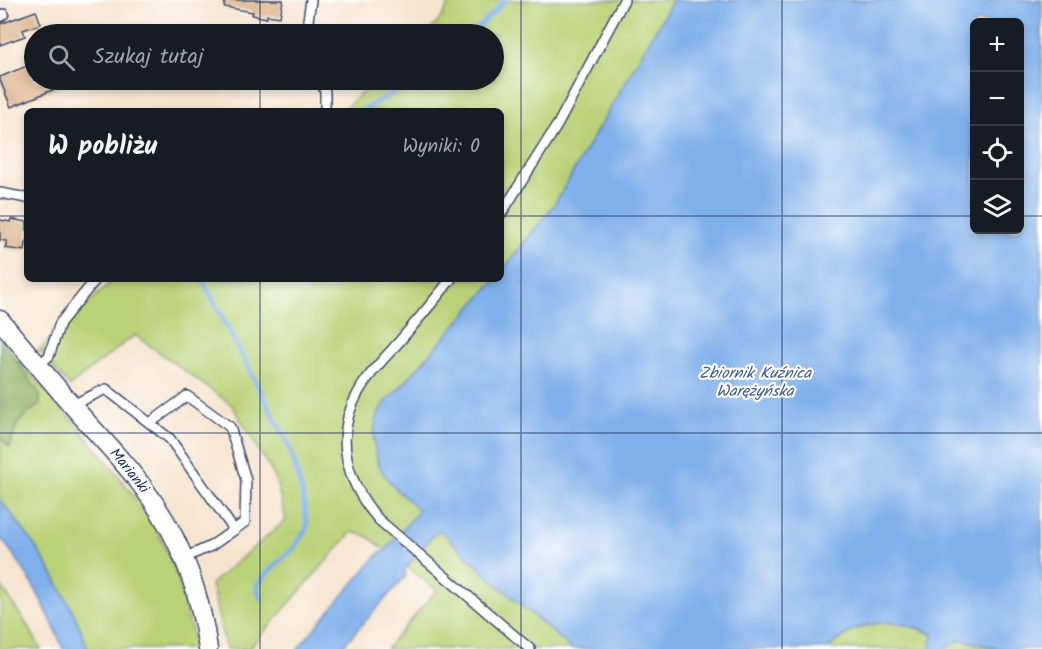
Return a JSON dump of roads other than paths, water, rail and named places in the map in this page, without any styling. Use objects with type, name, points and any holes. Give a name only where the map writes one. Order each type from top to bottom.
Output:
[{"type":"street","name":"Marianki","points":[[0,320],[148,494],[184,558],[199,603],[208,649]]},
{"type":"lane","points":[[308,24],[311,0]]},
{"type":"lane","points":[[504,209],[558,124],[624,0]]},
{"type":"lane","points":[[324,90],[324,108]]},
{"type":"lane","points":[[0,193],[24,197]]},
{"type":"lane","points":[[38,366],[49,356],[60,322],[93,282]]},
{"type":"lane","points":[[448,282],[365,382],[354,401],[347,420],[346,431],[346,452],[350,471],[364,501],[388,528],[530,649]]},
{"type":"lane","points":[[72,405],[106,389],[170,439],[234,530]]},
{"type":"lane","points":[[150,423],[187,396],[230,427],[246,480],[245,522],[211,546],[184,558]]},
{"type":"water","name":"Zbiornik Kuźnica Warężyńska","points":[[673,0],[1042,0],[1042,649],[1000,649],[961,640],[944,649],[931,649],[933,634],[914,627],[884,623],[854,630],[827,649],[572,649],[491,579],[440,530],[405,569],[406,576],[340,649],[297,649],[419,510],[389,481],[378,462],[374,436],[376,420],[381,408],[493,282],[504,282],[504,268],[554,205]]},
{"type":"water","points":[[0,500],[26,533],[51,571],[72,610],[88,649],[63,649],[36,591],[0,537]]},
{"type":"waterway","points":[[482,24],[506,0]]},
{"type":"waterway","points":[[366,108],[398,90]]},
{"type":"waterway","points":[[204,282],[284,436],[291,451],[302,492],[306,530],[294,548],[268,572],[257,586],[261,598]]}]
